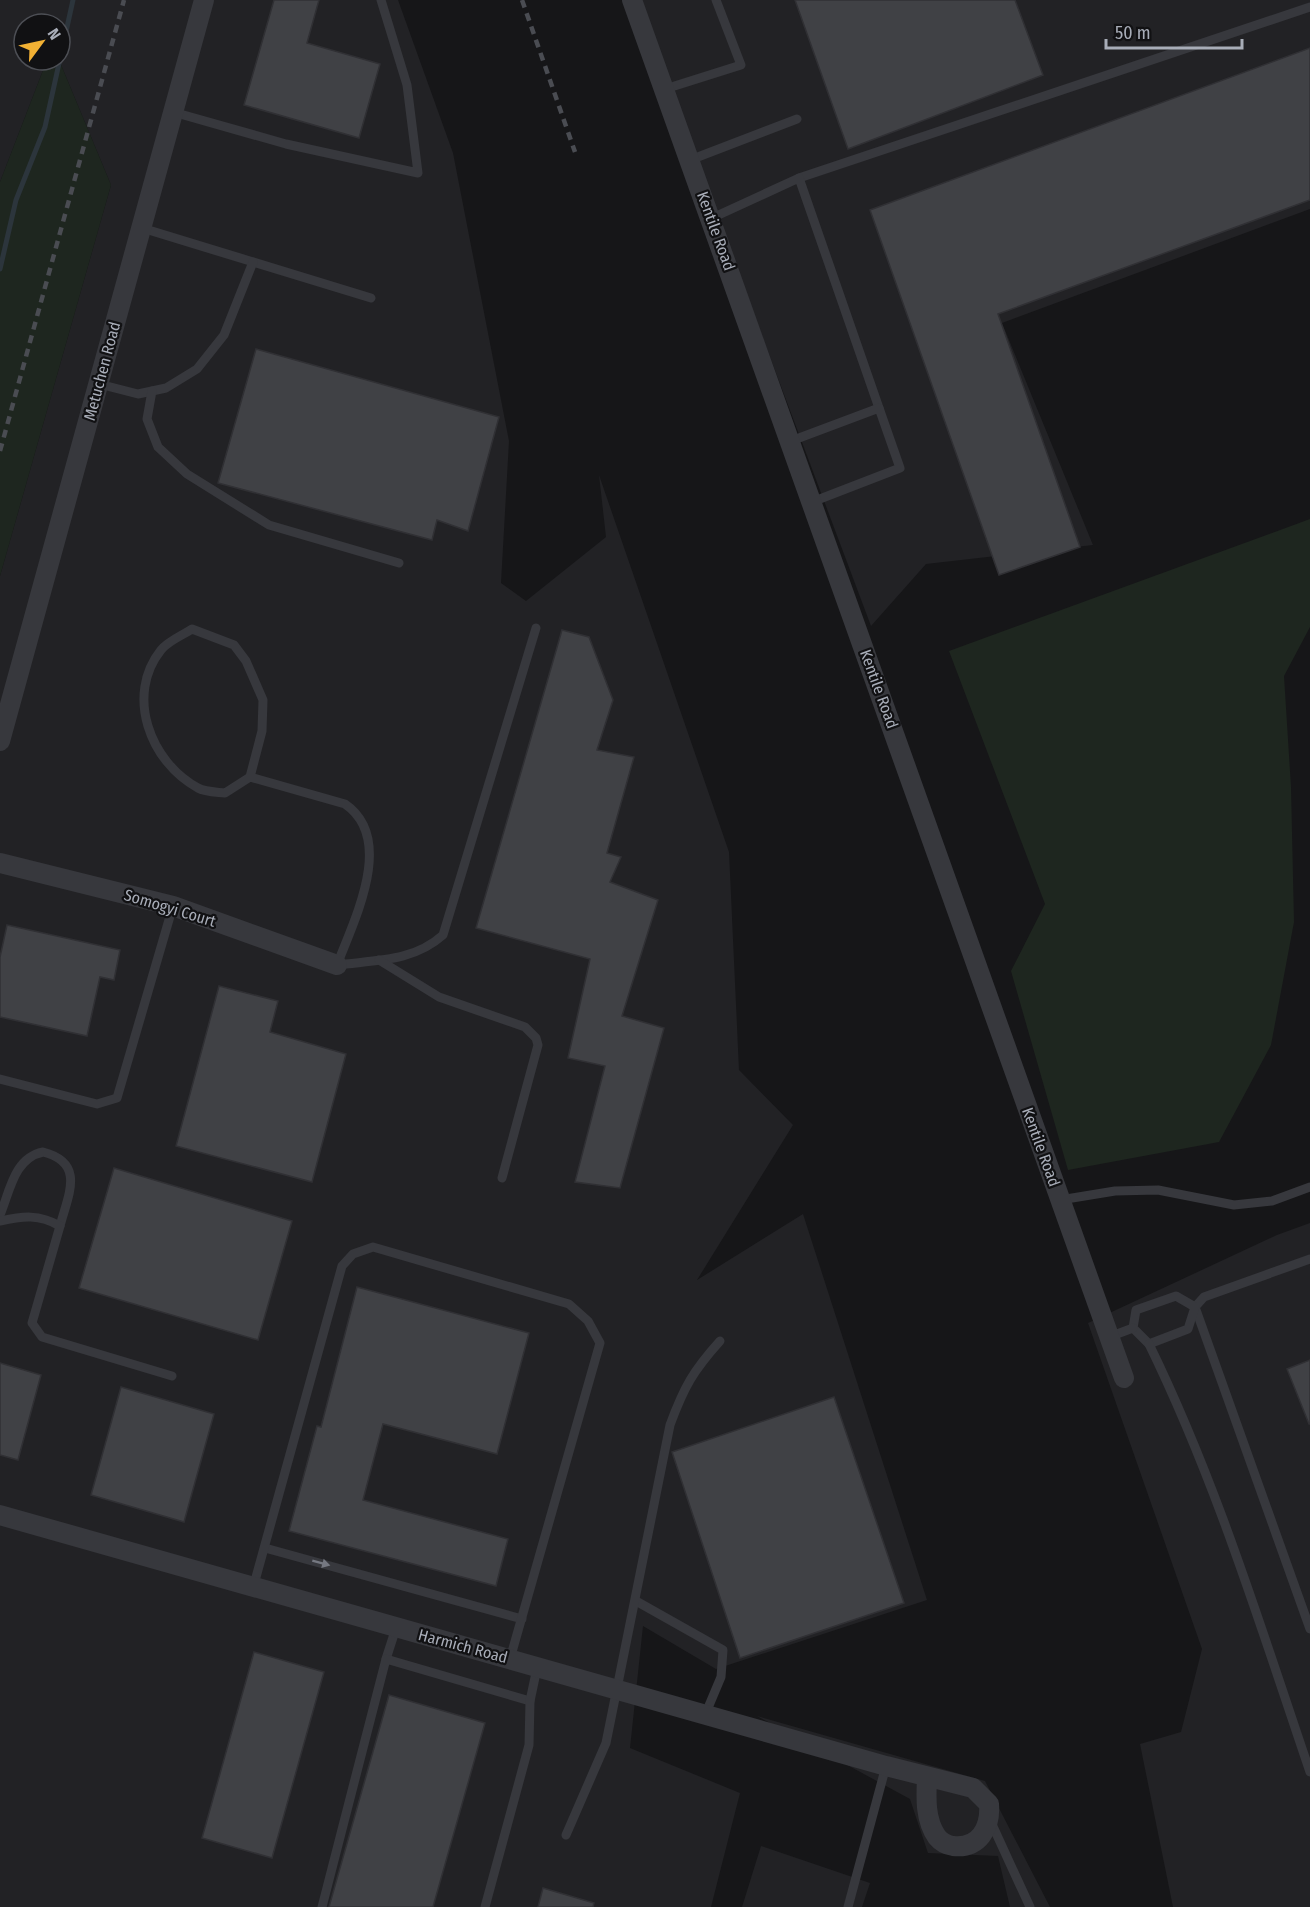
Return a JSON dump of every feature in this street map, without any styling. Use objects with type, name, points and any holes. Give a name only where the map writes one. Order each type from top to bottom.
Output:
[{"type":"street","name":"Metuchen Road","points":[[0,741],[204,0]]},
{"type":"street","name":"Kentile Road","points":[[632,0],[712,218],[1124,1378]]},
{"type":"street","name":"Somogyi Court","points":[[0,863],[173,906],[337,964]]},
{"type":"street","name":"Harmich Road","points":[[0,1515],[886,1766],[973,1788],[989,1804],[990,1820]]},
{"type":"street","points":[[927,1777],[928,1820],[938,1839],[948,1846],[966,1847],[981,1837],[990,1820]]},
{"type":"lane","points":[[173,112],[286,144],[418,173],[407,85],[381,0]]},
{"type":"lane","points":[[664,89],[741,64],[716,0]]},
{"type":"lane","points":[[712,218],[799,178],[1310,7]]},
{"type":"lane","points":[[690,160],[797,120]]},
{"type":"lane","points":[[799,178],[900,468],[812,502]]},
{"type":"lane","points":[[142,228],[371,298]]},
{"type":"lane","points":[[99,384],[138,394],[166,388],[197,369],[224,335],[253,262]]},
{"type":"lane","points":[[152,391],[147,419],[158,447],[187,474],[269,525],[399,564]]},
{"type":"lane","points":[[791,441],[879,408]]},
{"type":"lane","points":[[250,777],[262,731],[263,700],[246,661],[234,645],[192,629],[162,649],[145,683],[144,718],[164,762],[199,789],[225,793],[250,777],[345,804],[353,810],[368,833],[369,866],[356,914],[337,964],[400,959],[428,949],[443,935],[536,628]]},
{"type":"lane","points":[[0,1080],[97,1104],[117,1098],[173,906]]},
{"type":"lane","points":[[379,960],[439,997],[525,1027],[536,1038],[538,1045],[502,1178]]},
{"type":"lane","points":[[0,1215],[20,1165],[26,1157],[43,1152],[60,1159],[71,1173],[72,1181],[32,1323],[42,1337],[172,1376]]},
{"type":"lane","points":[[1060,1200],[1115,1191],[1158,1190],[1234,1205],[1272,1201],[1310,1187]]},
{"type":"lane","points":[[0,1221],[25,1216],[45,1218],[60,1226]]},
{"type":"lane","points":[[253,1588],[342,1266],[353,1254],[373,1247],[569,1304],[588,1321],[600,1343],[510,1659]]},
{"type":"lane","points":[[1149,1344],[1188,1329],[1195,1306],[1204,1297],[1310,1259]]},
{"type":"lane","points":[[1133,1328],[1136,1310],[1176,1296],[1195,1306],[1310,1629]]},
{"type":"lane","points":[[1109,1336],[1133,1328]]},
{"type":"lane","points":[[1133,1328],[1149,1344],[1176,1400],[1236,1555],[1310,1772]]},
{"type":"lane","points":[[566,1835],[606,1743],[670,1425],[683,1387],[720,1341]]},
{"type":"lane","points":[[264,1548],[522,1619]]},
{"type":"lane","points":[[636,1601],[723,1650],[721,1677],[705,1715]]},
{"type":"lane","points":[[322,1907],[396,1628]]},
{"type":"lane","points":[[386,1659],[530,1701]]},
{"type":"lane","points":[[485,1907],[529,1745],[530,1701],[537,1668]]},
{"type":"lane","points":[[848,1907],[886,1766]]},
{"type":"lane","points":[[990,1820],[1030,1907]]},
{"type":"shaded area","points":[[0,0],[398,0],[453,153],[509,441],[501,583],[526,601],[606,537],[599,475],[729,852],[739,1070],[793,1125],[697,1280],[803,1214],[927,1600],[716,1669],[643,1626],[630,1748],[740,1793],[711,1907],[0,1907],[0,576],[111,185],[64,72],[72,72],[72,12],[12,12],[12,72],[42,72],[0,182]]},
{"type":"shaded area","points":[[636,0],[1310,0],[1310,209],[1002,323],[1093,545],[926,564],[871,626]]},
{"type":"shaded area","points":[[42,72],[64,72],[111,185],[0,576],[0,182]]},
{"type":"shaded area","points":[[1310,519],[1310,627],[1284,676],[1291,787],[1294,922],[1271,1045],[1219,1142],[1068,1170],[1011,971],[1045,904],[949,651]]},
{"type":"shaded area","points":[[1310,1223],[1310,1907],[1173,1907],[1140,1744],[1181,1732],[1202,1649],[1088,1323],[1277,1235]]},
{"type":"shaded area","points":[[757,1716],[985,1781],[1050,1907],[1010,1907],[998,1856],[928,1853],[910,1799]]},
{"type":"shaded area","points":[[761,1846],[870,1883],[862,1907],[742,1907]]},
{"type":"building","points":[[274,0],[319,0],[307,43],[380,64],[359,138],[244,105]]},
{"type":"building","points":[[795,0],[1015,0],[1043,75],[848,149]]},
{"type":"building","points":[[1310,48],[1310,200],[998,314],[1080,547],[999,575],[870,210]]},
{"type":"building","points":[[256,349],[499,417],[468,531],[437,520],[432,540],[218,483]]},
{"type":"building","points":[[562,630],[589,637],[613,700],[597,750],[634,757],[607,853],[621,857],[610,882],[658,900],[622,1016],[664,1028],[620,1188],[575,1182],[605,1066],[568,1058],[590,959],[476,928]]},
{"type":"building","points":[[7,925],[120,950],[114,980],[100,977],[87,1036],[0,1017],[0,957]]},
{"type":"building","points":[[219,986],[278,1001],[270,1032],[346,1054],[312,1182],[176,1146]]},
{"type":"building","points":[[114,1168],[292,1221],[258,1340],[79,1288]]},
{"type":"building","points":[[357,1287],[529,1333],[497,1454],[383,1424],[363,1500],[508,1539],[496,1586],[289,1531],[317,1426],[321,1427]]},
{"type":"building","points":[[1310,1360],[1310,1424],[1309,1424],[1287,1369]]},
{"type":"building","points":[[0,1363],[41,1375],[18,1460],[0,1455]]},
{"type":"building","points":[[121,1387],[214,1414],[184,1522],[91,1495]]},
{"type":"building","points":[[834,1397],[904,1603],[740,1658],[672,1452]]},
{"type":"building","points":[[254,1652],[324,1672],[272,1858],[202,1838]]},
{"type":"building","points":[[389,1695],[485,1723],[433,1907],[329,1907]]},
{"type":"building","points":[[543,1888],[594,1903],[593,1907],[538,1907]]},
{"type":"waterway","points":[[0,269],[16,200],[45,127],[73,0]]},
{"type":"railway","points":[[0,451],[124,0]]},
{"type":"railway","points":[[522,0],[575,152]]}]
